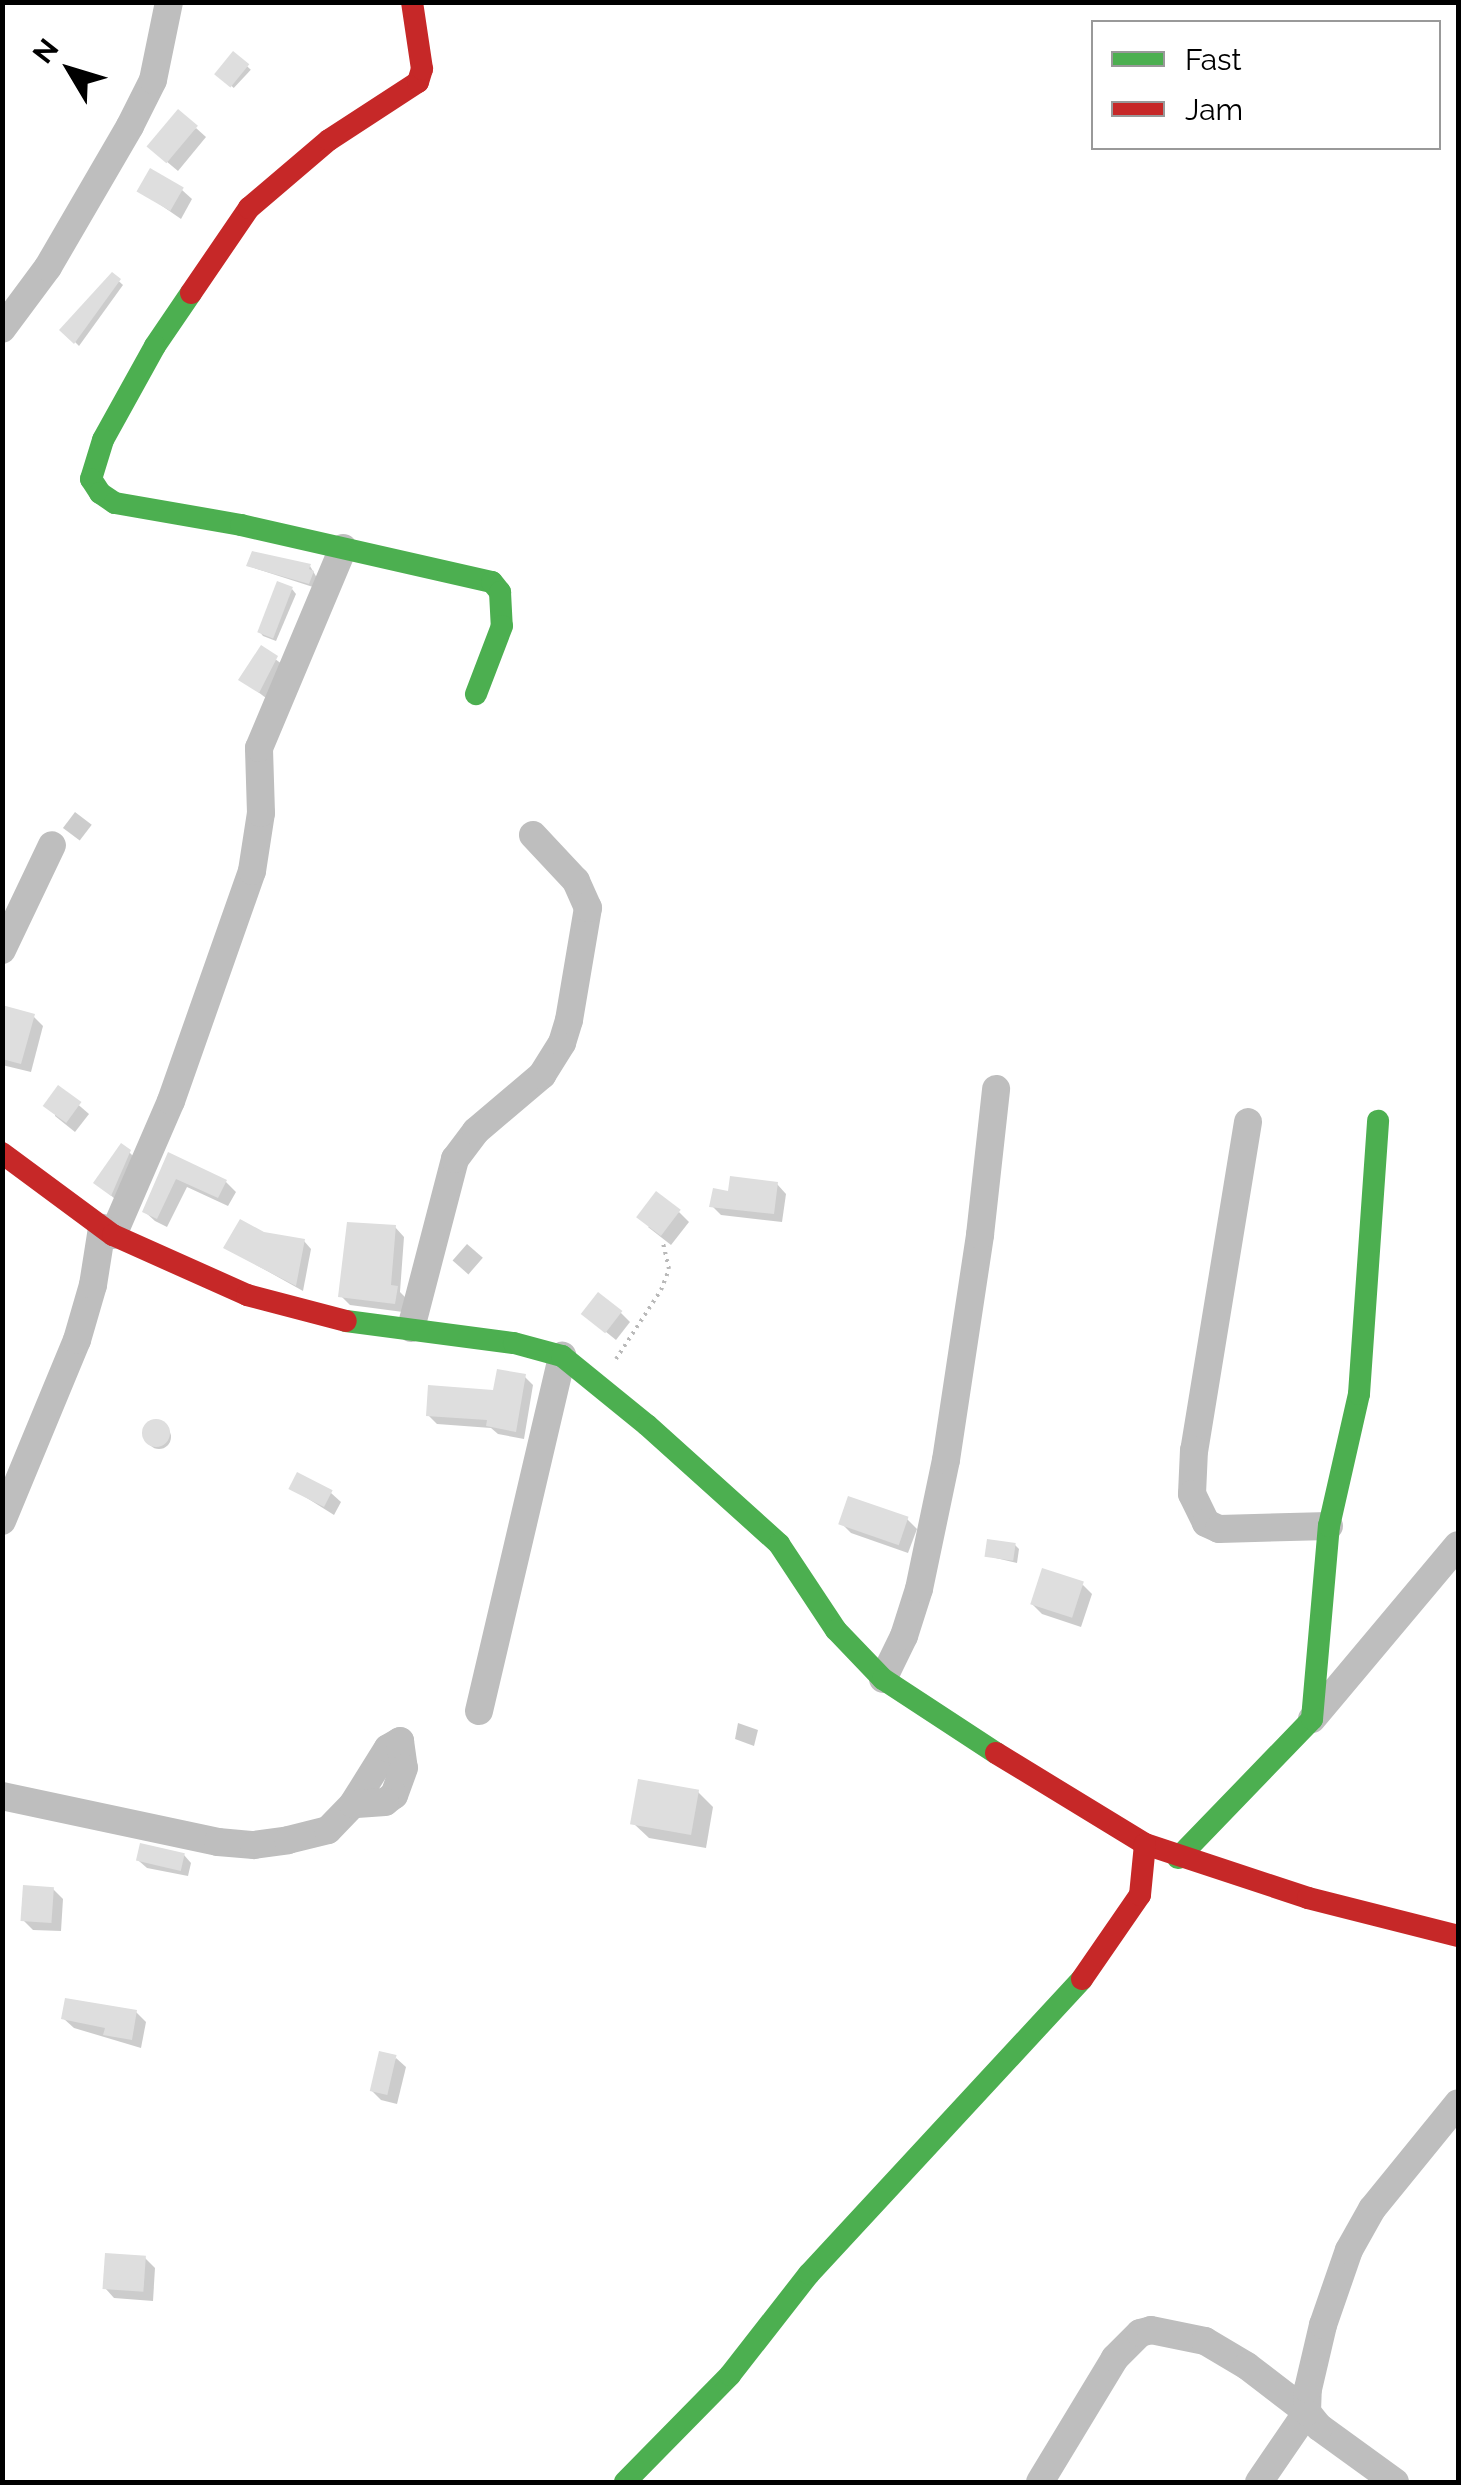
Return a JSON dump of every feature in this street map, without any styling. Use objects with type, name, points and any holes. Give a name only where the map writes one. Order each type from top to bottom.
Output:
[{"type":"street","points":[[2,329],[48,267],[130,126],[153,80],[169,2]]},
{"type":"street","points":[[412,2],[422,69],[418,82],[329,140],[249,208],[154,346],[92,469],[94,486],[115,502],[492,582],[500,592],[502,626],[476,694]]},
{"type":"street","points":[[2,1521],[77,1340],[108,1232],[170,1101],[252,872],[261,813],[260,748],[343,548]]},
{"type":"street","points":[[412,1328],[454,1158],[476,1131],[542,1075],[562,1043],[569,1020],[588,908],[576,881],[533,835]]},
{"type":"street","points":[[2,950],[52,845]]},
{"type":"street","points":[[883,1679],[904,1636],[919,1589],[946,1460],[980,1235],[996,1089]]},
{"type":"street","points":[[1312,1719],[1329,1526],[1359,1394],[1378,1121]]},
{"type":"street","points":[[1248,1122],[1194,1450],[1192,1494],[1206,1524],[1219,1529],[1329,1526]]},
{"type":"street","points":[[2,1152],[108,1232],[274,1304],[327,1318],[514,1343],[562,1356],[599,1384],[778,1544],[836,1630],[883,1679],[1145,1844],[1308,1898],[1458,1936]]},
{"type":"street","points":[[479,1711],[562,1356]]},
{"type":"street","points":[[1178,1858],[1274,1764],[1458,1546]]},
{"type":"street","points":[[2,1796],[181,1835],[254,1844],[328,1830],[353,1804]]},
{"type":"street","points":[[626,2482],[730,2376],[809,2274],[1098,1961],[1140,1895],[1145,1844]]},
{"type":"street","points":[[1260,2482],[1307,2412],[1323,2325],[1349,2250],[1372,2208],[1458,2103]]},
{"type":"street","points":[[1040,2482],[1100,2379],[1140,2333],[1166,2332],[1205,2340],[1247,2366],[1307,2412],[1319,2428],[1395,2482]]},
{"type":"path","points":[[599,1384],[661,1290],[669,1268],[662,1242]]},
{"type":"building","points":[[233,51],[249,64],[230,88],[214,74]]},
{"type":"building","points":[[178,109],[198,126],[166,163],[147,147]]},
{"type":"building","points":[[150,168],[184,188],[170,211],[136,191]]},
{"type":"building","points":[[112,272],[121,279],[74,344],[59,330]]},
{"type":"building","points":[[252,551],[311,564],[309,569],[314,571],[309,584],[246,566]]},
{"type":"building","points":[[277,581],[293,587],[273,638],[257,632]]},
{"type":"building","points":[[261,645],[278,656],[259,693],[238,680]]},
{"type":"building","points":[[2,1005],[35,1014],[21,1064],[2,1059]]},
{"type":"building","points":[[58,1085],[81,1102],[66,1123],[43,1106]]},
{"type":"building","points":[[121,1143],[131,1150],[111,1196],[93,1183]]},
{"type":"building","points":[[168,1152],[227,1180],[218,1198],[176,1179],[157,1219],[142,1212]]},
{"type":"building","points":[[730,1176],[778,1182],[774,1214],[709,1207],[713,1188],[728,1191]]},
{"type":"building","points":[[656,1191],[681,1210],[661,1236],[636,1217]]},
{"type":"building","points":[[240,1219],[264,1232],[305,1239],[296,1286],[223,1248]]},
{"type":"building","points":[[347,1222],[396,1225],[391,1285],[398,1286],[395,1304],[338,1297]]},
{"type":"building","points":[[598,1292],[622,1311],[605,1333],[581,1314]]},
{"type":"building","points":[[497,1369],[526,1374],[516,1432],[486,1426],[487,1420],[426,1416],[428,1385],[493,1390]]},
{"type":"building","points":[[156,1419],[166,1423],[170,1433],[166,1443],[156,1447],[146,1443],[142,1433],[146,1423]]},
{"type":"building","points":[[297,1472],[333,1490],[324,1507],[288,1489]]},
{"type":"building","points":[[848,1496],[909,1517],[899,1545],[838,1524]]},
{"type":"building","points":[[987,1539],[1016,1543],[1013,1561],[984,1557]]},
{"type":"building","points":[[1042,1568],[1084,1582],[1072,1618],[1030,1604]]},
{"type":"building","points":[[638,1779],[699,1790],[691,1835],[630,1824]]},
{"type":"building","points":[[140,1843],[185,1853],[181,1871],[136,1861]]},
{"type":"building","points":[[23,1885],[54,1887],[51,1923],[20,1921]]},
{"type":"building","points":[[65,1998],[137,2010],[132,2040],[103,2035],[105,2028],[61,2019]]},
{"type":"building","points":[[379,2051],[397,2055],[387,2095],[370,2091]]},
{"type":"building","points":[[105,2253],[146,2256],[143,2292],[102,2289]]},
{"type":"traffic: fast","points":[[191,293],[155,346],[103,440],[91,479],[100,493],[115,503],[241,525],[492,582],[500,592],[502,626],[476,694]]},
{"type":"traffic: fast","points":[[1178,1858],[1312,1719],[1329,1526],[1359,1394],[1378,1121]]},
{"type":"traffic: fast","points":[[346,1321],[514,1343],[562,1356],[647,1425],[779,1544],[836,1630],[883,1679],[996,1753]]},
{"type":"traffic: fast","points":[[625,2482],[730,2375],[809,2274],[1082,1979]]},
{"type":"traffic: jam","points":[[191,293],[249,208],[329,140],[418,82],[422,69],[412,2]]},
{"type":"traffic: jam","points":[[2,1153],[113,1235],[247,1295],[346,1321]]},
{"type":"traffic: jam","points":[[996,1753],[1145,1844],[1308,1898],[1458,1936]]},
{"type":"traffic: jam","points":[[1082,1979],[1140,1895],[1145,1844]]}]
